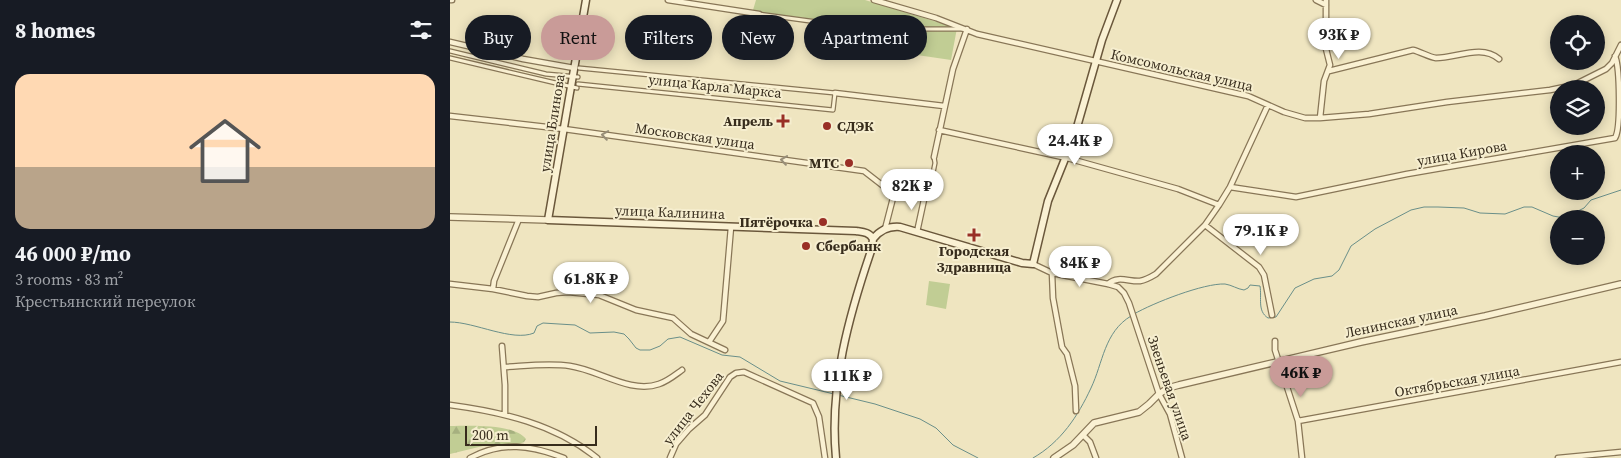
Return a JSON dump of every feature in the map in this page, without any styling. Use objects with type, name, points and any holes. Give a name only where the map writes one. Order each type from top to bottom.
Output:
[{"type":"main road","name":"улица Блинова","points":[[548,220],[564,129],[575,86],[586,0]]},
{"type":"main road","points":[[836,458],[835,415],[840,363],[848,323],[872,248],[873,239],[877,233],[892,226],[1022,263],[1033,264],[1048,201],[1067,158],[1096,61],[1117,0]]},
{"type":"main road","name":"улица Калинина","points":[[548,220],[856,231],[866,232],[873,239]]},
{"type":"street","points":[[668,0],[869,29],[967,30],[953,69],[934,157],[936,163],[929,193],[925,195],[917,232]]},
{"type":"street","name":"Комсомольская улица","points":[[874,0],[936,18],[986,36],[1248,96],[1305,118],[1369,114],[1447,102],[1550,90],[1574,85],[1606,69],[1612,63],[1621,45]]},
{"type":"street","points":[[1316,0],[1326,2],[1326,48],[1330,65],[1324,81],[1320,118]]},
{"type":"street","name":"улица Карла Маркса","points":[[450,42],[523,59],[576,68],[834,93],[944,106]]},
{"type":"street","points":[[1329,71],[1414,50],[1434,58],[1479,52],[1493,54],[1499,59]]},
{"type":"street","points":[[450,51],[546,74],[575,76]]},
{"type":"street","name":"улица Кирова","points":[[1230,187],[1290,197],[1407,174],[1615,138],[1618,134],[1620,122],[1618,67],[1615,56]]},
{"type":"street","name":"улица Карла Маркса","points":[[450,58],[575,86],[833,110],[834,93]]},
{"type":"street","points":[[1033,264],[1052,273],[1108,284],[1117,279],[1140,281],[1156,274],[1205,225],[1219,205],[1230,187],[1268,105]]},
{"type":"street","name":"Московская улица","points":[[450,116],[564,129],[864,171],[891,192],[893,198],[885,229]]},
{"type":"street","points":[[939,130],[1067,158],[1178,188],[1219,205]]},
{"type":"street","name":"улица Калинина","points":[[450,217],[548,220]]},
{"type":"street","points":[[493,289],[494,281],[519,219]]},
{"type":"street","points":[[1205,225],[1259,268],[1264,275],[1272,315]]},
{"type":"street","points":[[709,342],[723,321],[731,227]]},
{"type":"street","points":[[1052,273],[1053,298],[1062,346],[1067,354],[1075,386],[1076,411]]},
{"type":"street","points":[[450,284],[538,297],[556,292],[599,295],[636,310],[673,318],[691,334],[725,350]]},
{"type":"street","name":"Звеньевая улица","points":[[1108,284],[1118,287],[1124,293],[1131,308],[1159,394],[1170,414],[1182,458]]},
{"type":"street","name":"Ленинская улица","points":[[1054,458],[1072,445],[1094,423],[1139,412],[1168,388],[1361,342],[1485,316],[1621,284]]},
{"type":"street","points":[[1274,341],[1275,350],[1298,421],[1302,458]]},
{"type":"street","points":[[502,346],[506,401],[505,414]]},
{"type":"street","name":"Октябрьская улица","points":[[1298,421],[1621,362]]},
{"type":"street","points":[[504,367],[572,366],[622,382],[646,387],[666,382],[682,370]]},
{"type":"street","name":"улица Чехова","points":[[670,458],[676,444],[689,428],[705,415],[730,377],[736,373],[744,372],[813,403],[819,417],[825,458]]},
{"type":"street","points":[[450,405],[505,414],[554,431],[581,445],[596,458]]},
{"type":"street","points":[[1083,434],[1090,442],[1096,458]]},
{"type":"street","points":[[470,458],[485,450],[505,446],[529,447],[564,458]]},
{"type":"street","points":[[542,458],[546,452]]},
{"type":"street","points":[[1558,458],[1621,452]]},
{"type":"green space","points":[[756,0],[865,0],[914,15],[804,15],[804,18],[794,17],[794,15],[756,12],[753,10]]},
{"type":"green space","points":[[927,19],[957,28],[951,60],[927,56]]},
{"type":"green space","points":[[929,281],[950,284],[946,309],[926,305]]},
{"type":"green space","points":[[450,426],[490,426],[511,430],[526,439],[519,444],[487,445],[450,454]]},
{"type":"waterway","points":[[1134,314],[1179,294],[1225,284],[1244,290],[1250,285],[1260,286],[1262,312],[1268,318],[1276,317],[1295,288],[1314,279],[1332,276],[1339,270],[1351,246],[1375,229],[1411,210],[1424,207],[1464,208],[1480,213],[1505,214],[1524,207],[1532,207],[1553,216],[1564,218],[1584,208],[1591,200],[1621,190]]},
{"type":"waterway","points":[[1033,458],[1043,452],[1068,428],[1091,388],[1105,349],[1115,330],[1131,316]]},
{"type":"waterway","points":[[450,322],[515,335],[534,333],[537,326],[543,323],[575,325],[590,333],[614,332],[624,334],[640,350],[650,350],[660,346],[668,339],[680,337],[722,355],[740,357],[780,381],[834,394]]},
{"type":"waterway","points":[[838,395],[875,404],[920,419],[936,428],[953,445],[978,458]]},
{"type":"place","name":"Апрель","points":[[783,121]]},
{"type":"place","name":"СДЭК","points":[[827,126]]},
{"type":"place","name":"МТС","points":[[849,163]]},
{"type":"place","name":"Пятёрочка","points":[[823,222]]},
{"type":"place","name":"Городская Здравница","points":[[974,235]]},
{"type":"place","name":"Сбербанк","points":[[806,246]]}]
